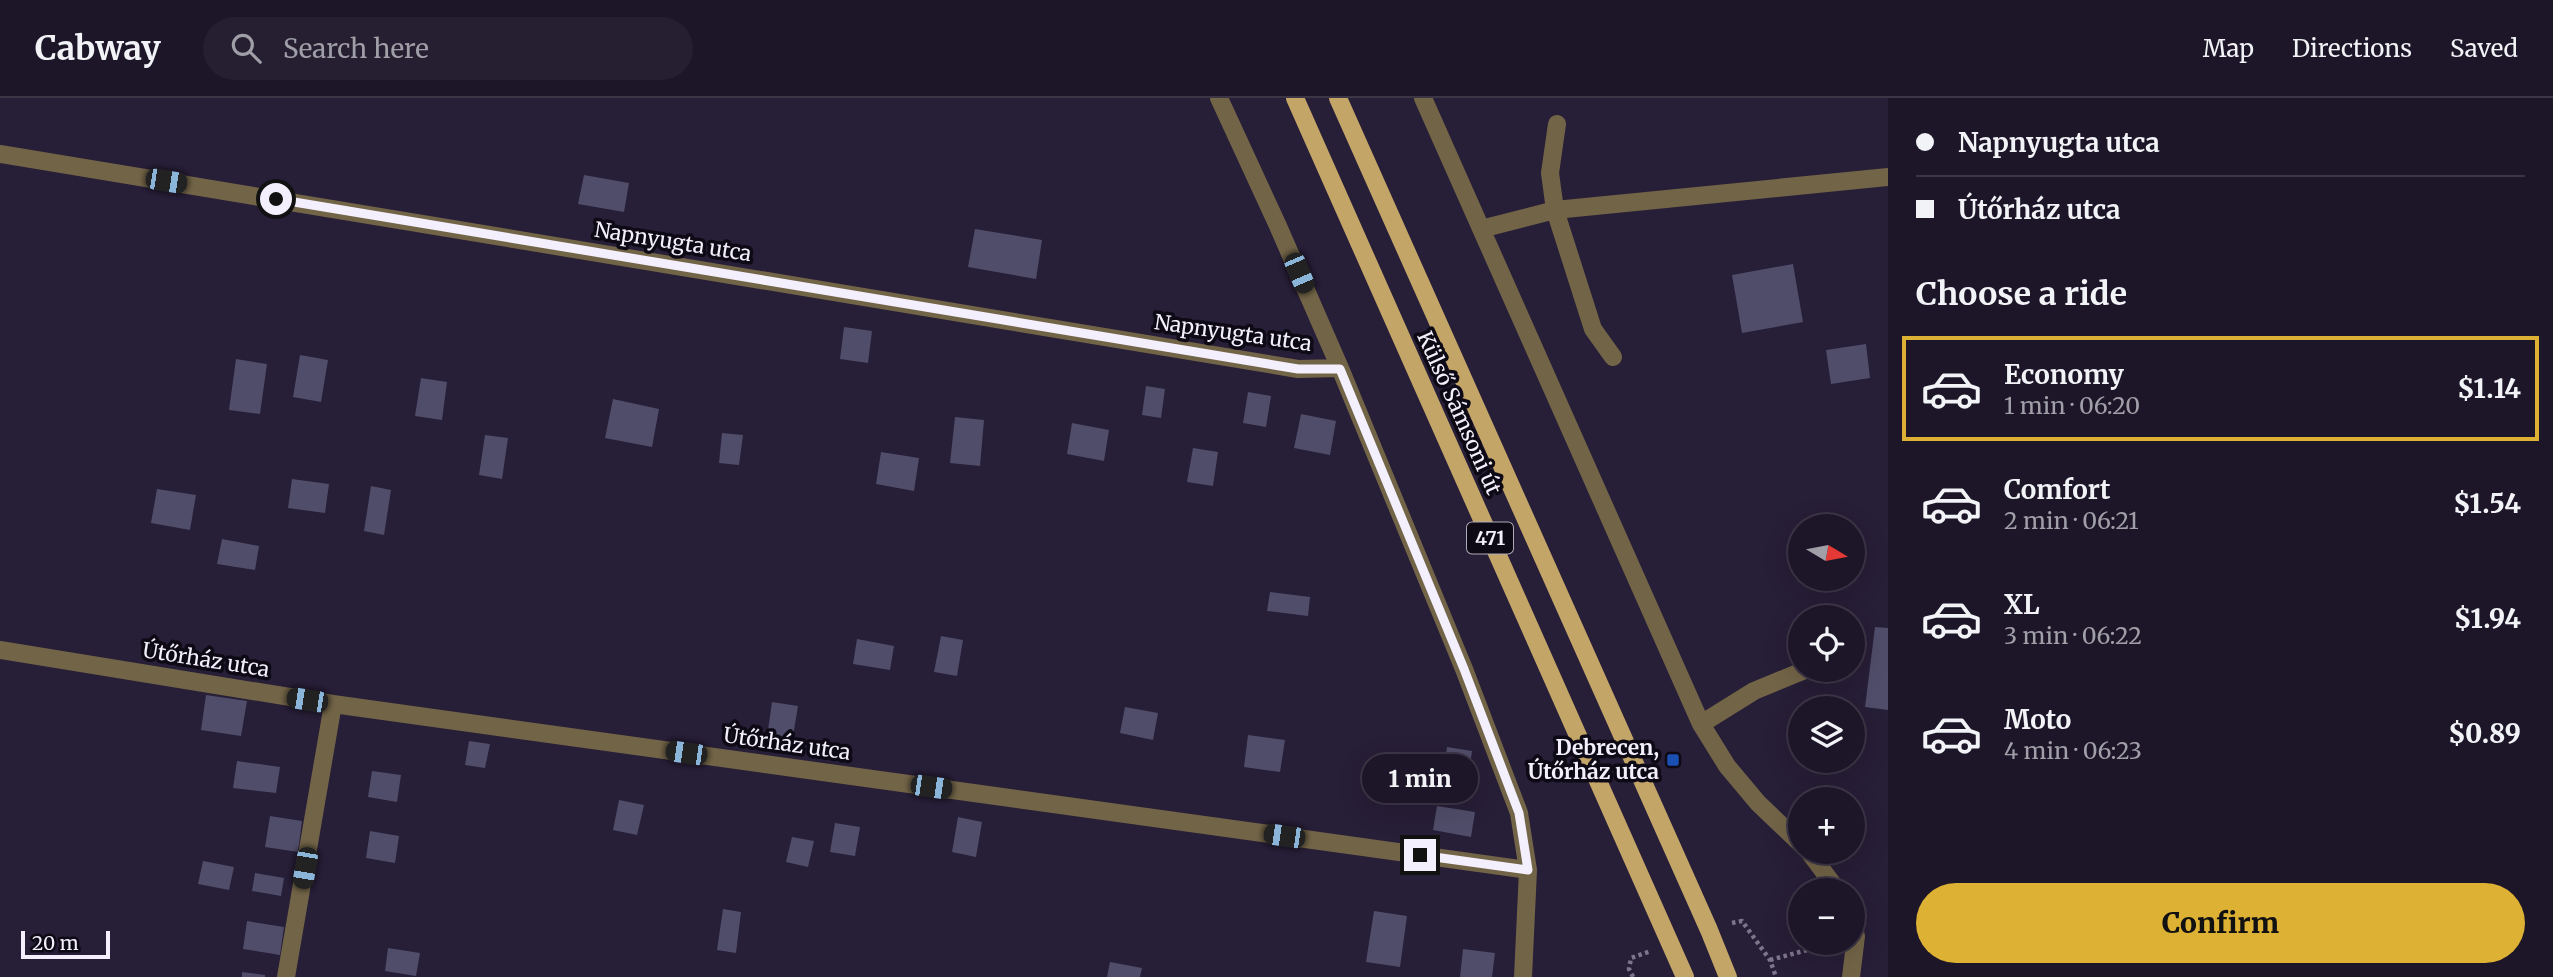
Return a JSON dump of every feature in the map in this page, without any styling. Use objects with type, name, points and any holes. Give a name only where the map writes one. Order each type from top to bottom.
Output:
[{"type":"main road","name":"Külső Sámsoni út","points":[[1295,98],[1685,977]]},
{"type":"main road","name":"Külső Sámsoni út","points":[[1338,98],[1728,977]]},
{"type":"street","points":[[1219,98],[1340,369],[1464,669],[1519,813],[1528,870],[1523,977]]},
{"type":"street","points":[[1423,98],[1700,724],[1727,766],[1758,803],[1788,832]]},
{"type":"street","points":[[1557,124],[1550,173],[1555,210],[1592,329],[1613,357]]},
{"type":"street","name":"Napnyugta utca","points":[[0,153],[1298,369],[1340,369]]},
{"type":"street","points":[[1481,229],[1555,210],[1888,177]]},
{"type":"street","name":"Útőrház utca","points":[[0,650],[333,704],[1528,870]]},
{"type":"street","points":[[1700,724],[1754,691],[1788,677]]},
{"type":"street","points":[[286,977],[333,704]]},
{"type":"street","points":[[1851,977],[1854,955]]},
{"type":"path","points":[[1776,977],[1770,960],[1788,955]]},
{"type":"building","points":[[584,175],[629,183],[624,212],[578,204]]},
{"type":"building","points":[[975,229],[1042,240],[1036,279],[968,267]]},
{"type":"building","points":[[1793,264],[1803,322],[1742,333],[1732,275]]},
{"type":"building","points":[[844,327],[872,331],[868,363],[840,359]]},
{"type":"building","points":[[1866,344],[1870,378],[1831,384],[1826,350]]},
{"type":"building","points":[[300,355],[328,360],[321,402],[293,397]]},
{"type":"building","points":[[236,359],[267,364],[260,414],[229,410]]},
{"type":"building","points":[[421,378],[447,382],[442,420],[415,416]]},
{"type":"building","points":[[1146,386],[1165,389],[1161,418],[1142,415]]},
{"type":"building","points":[[1248,392],[1271,396],[1266,427],[1243,423]]},
{"type":"building","points":[[613,399],[659,409],[652,447],[605,438]]},
{"type":"building","points":[[1301,414],[1336,421],[1330,455],[1294,448]]},
{"type":"building","points":[[955,417],[984,420],[980,466],[950,463]]},
{"type":"building","points":[[1072,423],[1109,430],[1104,461],[1067,454]]},
{"type":"building","points":[[722,433],[743,435],[739,465],[719,463]]},
{"type":"building","points":[[485,435],[508,438],[502,479],[479,475]]},
{"type":"building","points":[[1193,448],[1218,452],[1213,486],[1187,482]]},
{"type":"building","points":[[881,452],[919,458],[914,491],[876,484]]},
{"type":"building","points":[[292,479],[329,484],[325,513],[288,508]]},
{"type":"building","points":[[371,486],[391,490],[384,535],[364,531]]},
{"type":"building","points":[[157,489],[196,495],[190,530],[151,523]]},
{"type":"building","points":[[222,539],[259,546],[255,570],[217,564]]},
{"type":"building","points":[[1270,592],[1310,597],[1308,616],[1267,611]]},
{"type":"building","points":[[1875,627],[1888,628],[1888,710],[1865,707]]},
{"type":"building","points":[[941,636],[963,640],[957,676],[934,672]]},
{"type":"building","points":[[857,639],[894,646],[890,670],[853,664]]},
{"type":"building","points":[[206,695],[247,701],[241,736],[201,730]]},
{"type":"building","points":[[772,702],[798,706],[792,742],[767,737]]},
{"type":"building","points":[[1125,707],[1158,713],[1153,740],[1120,733]]},
{"type":"building","points":[[1248,735],[1285,740],[1280,772],[1244,767]]},
{"type":"building","points":[[469,741],[490,744],[485,768],[465,765]]},
{"type":"building","points":[[1447,747],[1472,751],[1467,785],[1442,782]]},
{"type":"building","points":[[237,761],[280,767],[276,793],[233,788]]},
{"type":"building","points":[[372,771],[401,775],[397,802],[368,797]]},
{"type":"building","points":[[619,800],[644,805],[637,835],[613,830]]},
{"type":"building","points":[[1437,806],[1475,812],[1471,837],[1433,830]]},
{"type":"building","points":[[270,816],[302,821],[298,852],[265,847]]},
{"type":"building","points":[[958,817],[982,822],[976,857],[952,852]]},
{"type":"building","points":[[835,823],[860,827],[855,856],[830,852]]},
{"type":"building","points":[[370,831],[399,836],[395,863],[366,858]]},
{"type":"building","points":[[792,837],[814,841],[808,867],[786,862]]},
{"type":"building","points":[[203,861],[234,867],[229,890],[198,884]]},
{"type":"building","points":[[255,873],[284,878],[281,896],[252,891]]},
{"type":"building","points":[[723,909],[741,912],[736,953],[717,950]]},
{"type":"building","points":[[1374,911],[1407,916],[1400,967],[1366,962]]},
{"type":"building","points":[[247,921],[284,927],[280,955],[243,949]]},
{"type":"building","points":[[388,948],[420,953],[416,976],[385,971]]},
{"type":"building","points":[[1463,949],[1495,953],[1492,977],[1460,977]]},
{"type":"building","points":[[1110,962],[1142,968],[1140,977],[1107,977]]},
{"type":"building","points":[[242,972],[265,975],[265,977],[242,977]]},
{"type":"place","name":"Debrecen, Útőrház utca","points":[[1673,760]]},
{"type":"route","points":[[276,199],[1298,369],[1340,369],[1464,669],[1519,813],[1528,870],[1420,855]]}]
